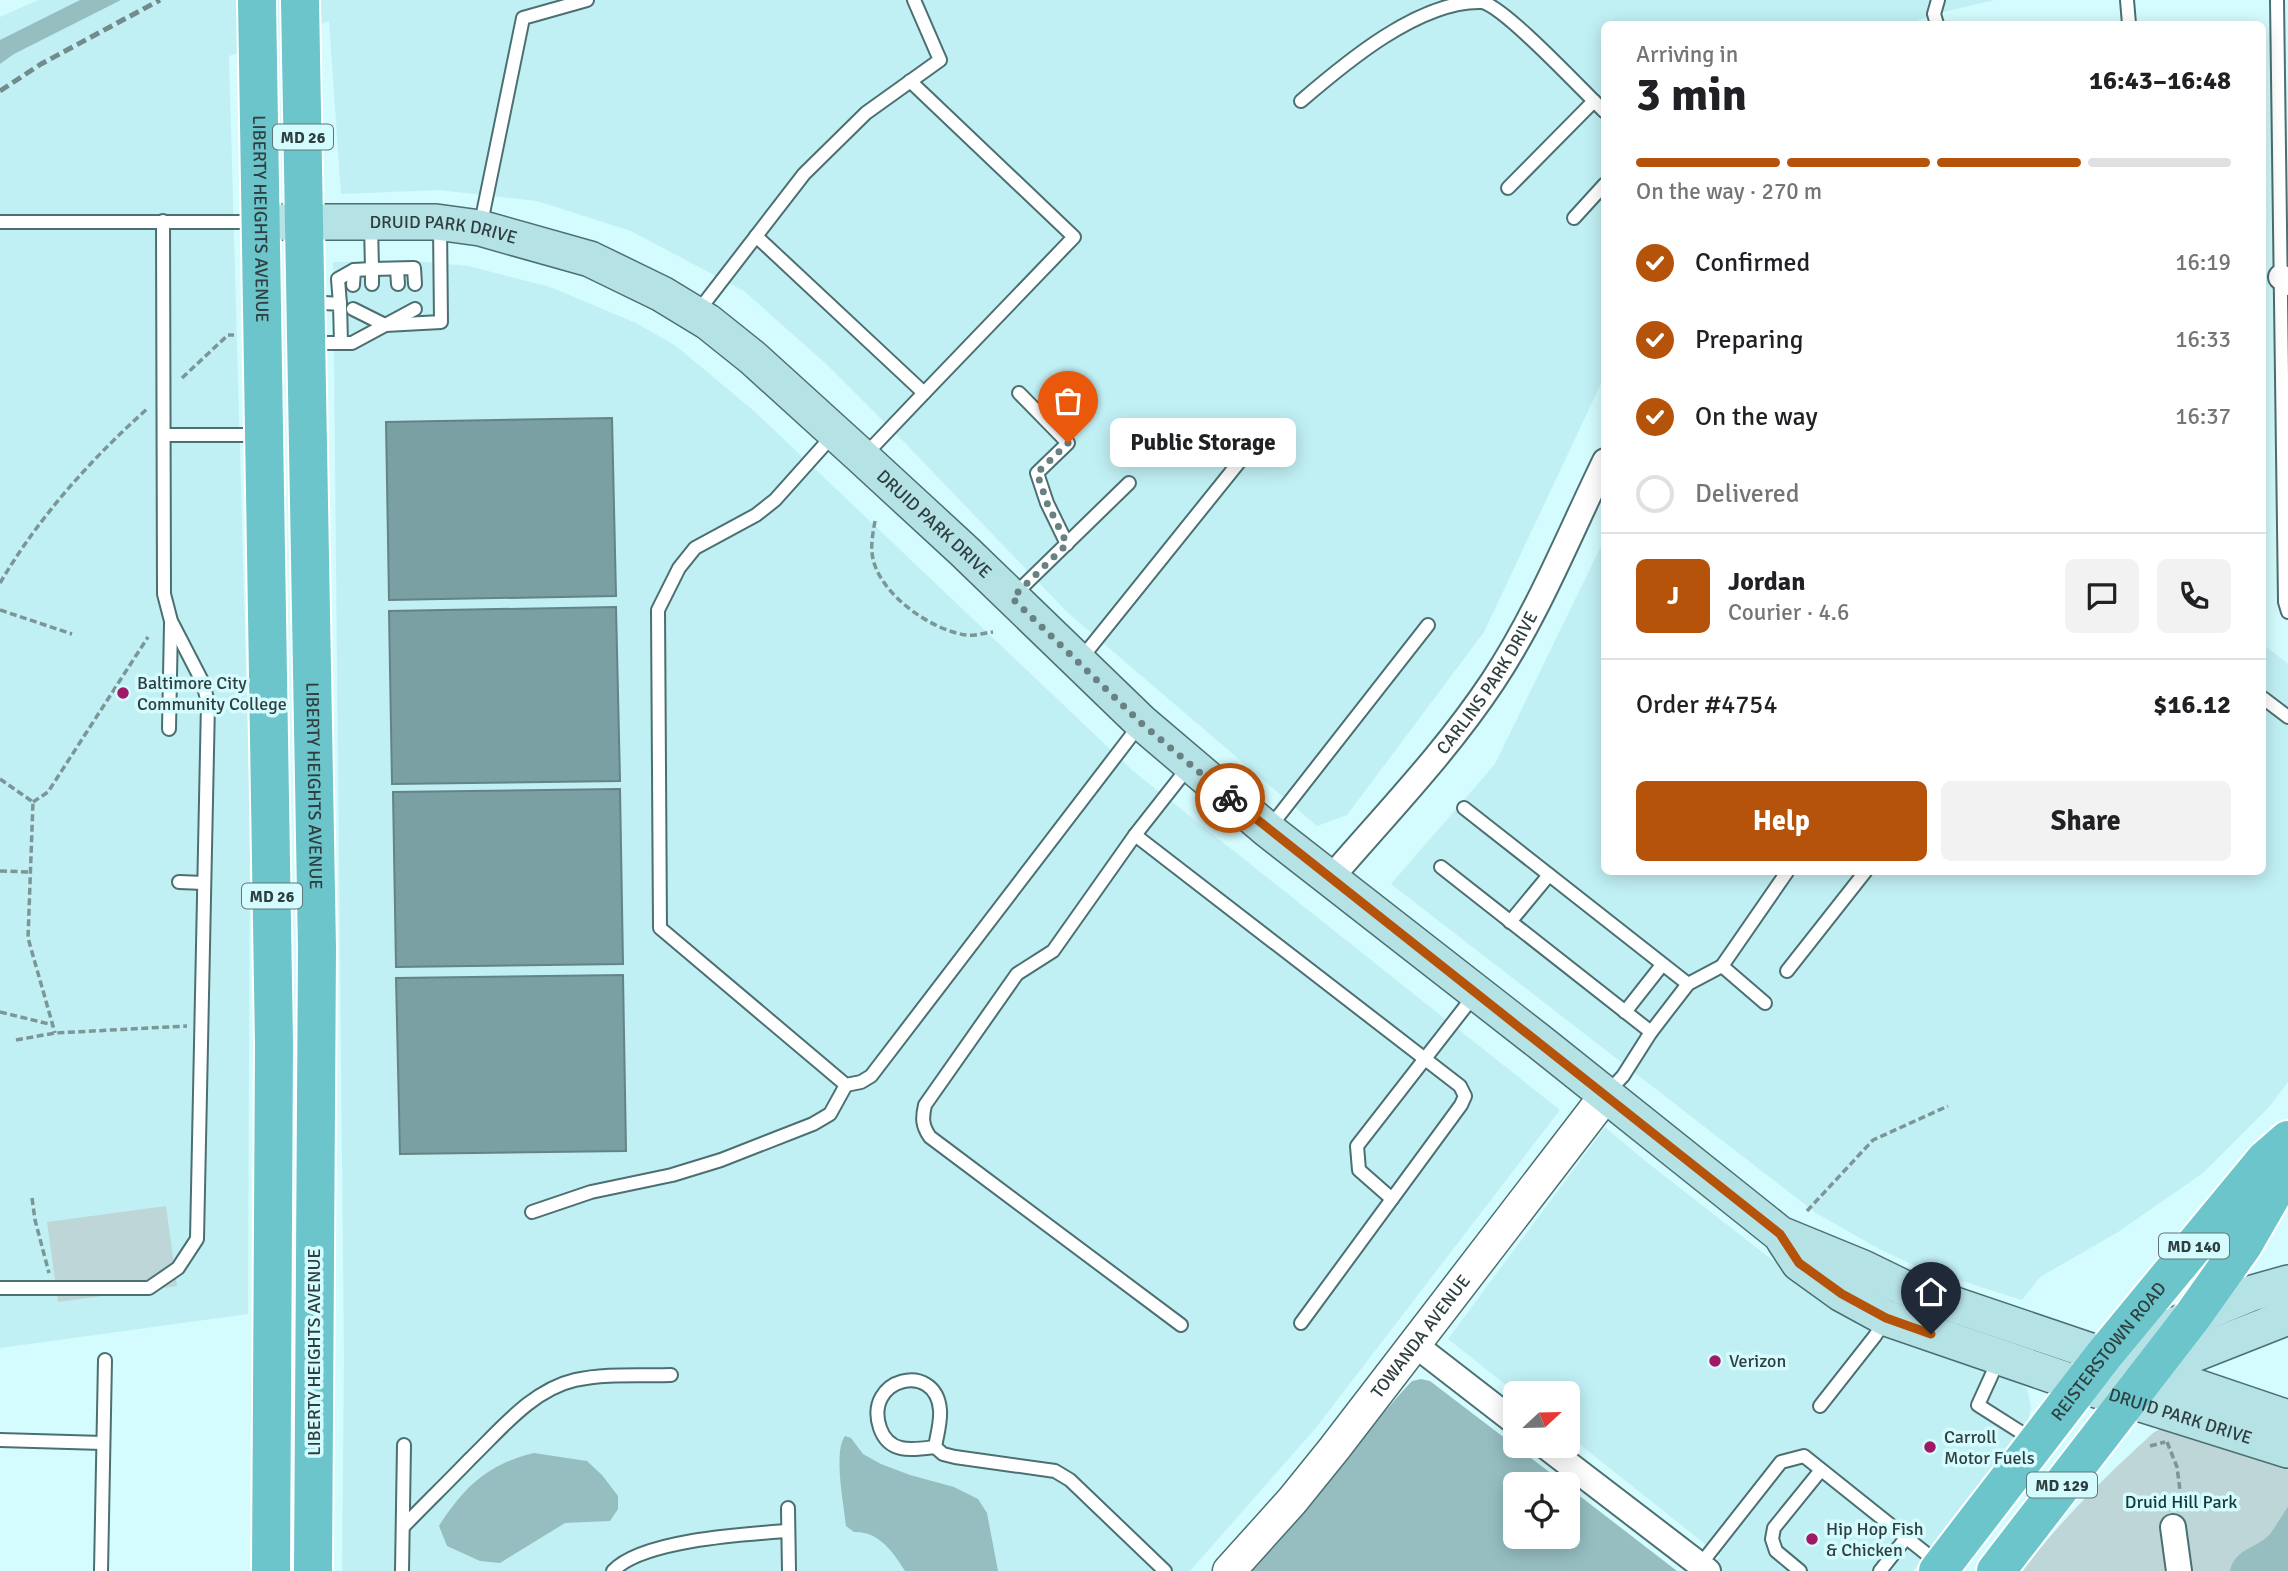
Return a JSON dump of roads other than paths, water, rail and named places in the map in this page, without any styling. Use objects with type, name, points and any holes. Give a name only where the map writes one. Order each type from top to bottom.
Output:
[{"type":"main road","name":"LIBERTY HEIGHTS AVENUE","points":[[257,0],[274,1045],[271,1571]]},
{"type":"main road","name":"LIBERTY HEIGHTS AVENUE","points":[[300,0],[304,222],[323,303],[324,343],[313,1571]]},
{"type":"main road","name":"DRUID PARK DRIVE","points":[[260,222],[440,223],[480,228],[590,259],[651,288],[696,315],[753,358],[835,432],[1141,723],[1268,830],[1780,1234],[1799,1263],[1842,1294],[1894,1302],[2104,1355],[2140,1385],[2288,1450]]},
{"type":"main road","name":"REISTERSTOWN ROAD","points":[[1940,1569],[2104,1355],[2265,1160],[2288,1140]]},
{"type":"main road","name":"MD 140","points":[[2140,1385],[2243,1245],[2288,1167]]},
{"type":"main road","name":"MD 129","points":[[2104,1355],[2249,1294],[2288,1283]]},
{"type":"main road","name":"DRUID PARK DRIVE","points":[[1894,1302],[2000,1357],[2081,1385],[2140,1385],[2228,1399],[2288,1418]]},
{"type":"main road","points":[[2140,1385],[2288,1317]]},
{"type":"main road","name":"MD 129","points":[[1997,1571],[2140,1385]]},
{"type":"street","name":"CARLINS PARK DRIVE","points":[[1330,879],[1455,733],[1493,680],[1521,633],[1601,469]]},
{"type":"street","name":"TOWANDA AVENUE","points":[[1229,1571],[1292,1501],[1606,1095]]},
{"type":"street","points":[[1414,1344],[1503,1413]]},
{"type":"street","points":[[1561,1458],[1704,1568]]},
{"type":"street","points":[[2173,1527],[2179,1571]]},
{"type":"lane","points":[[480,228],[523,18],[587,0]]},
{"type":"lane","points":[[696,315],[804,174],[866,113],[940,60],[915,0]]},
{"type":"lane","points":[[1936,21],[1934,14],[1938,0]]},
{"type":"lane","points":[[2127,0],[2129,21]]},
{"type":"lane","points":[[2277,0],[2283,124],[2285,602],[2288,612]]},
{"type":"lane","points":[[1301,101],[1376,37],[1417,12],[1451,1],[1483,2],[1508,18],[1601,108]]},
{"type":"lane","points":[[862,457],[1074,237],[910,81]]},
{"type":"lane","points":[[1508,188],[1594,101]]},
{"type":"lane","points":[[1574,218],[1601,188]]},
{"type":"lane","points":[[0,1288],[149,1289],[177,1268],[198,1239],[208,703],[203,683],[171,621],[164,594],[163,221]]},
{"type":"lane","points":[[0,222],[260,222]]},
{"type":"lane","points":[[371,222],[373,284]]},
{"type":"lane","points":[[353,310],[385,326],[441,322],[440,223]]},
{"type":"lane","points":[[756,236],[924,393]]},
{"type":"lane","points":[[323,303],[338,279],[354,270],[414,268],[415,284]]},
{"type":"lane","points":[[397,269],[398,284]]},
{"type":"lane","points":[[353,285],[354,270]]},
{"type":"lane","points":[[324,343],[352,343],[415,309]]},
{"type":"lane","points":[[371,310],[385,326]]},
{"type":"lane","points":[[385,326],[399,310]]},
{"type":"lane","points":[[1018,393],[1068,443],[1037,473],[1047,503],[1067,544]]},
{"type":"lane","points":[[835,432],[775,500],[756,515],[695,548],[680,568],[658,610],[660,928],[846,1085]]},
{"type":"lane","points":[[164,435],[265,435]]},
{"type":"lane","points":[[1077,663],[1244,456]]},
{"type":"lane","points":[[1012,598],[1129,483]]},
{"type":"lane","points":[[169,729],[171,621]]},
{"type":"lane","points":[[1268,830],[1428,625]]},
{"type":"lane","points":[[2266,700],[2288,717]]},
{"type":"lane","points":[[846,1085],[862,1082],[871,1076],[1141,723]]},
{"type":"lane","points":[[1181,1325],[930,1138],[924,1129],[922,1117],[925,1105],[1017,974],[1053,951],[1135,835],[1191,765]]},
{"type":"lane","points":[[1464,808],[1688,984]]},
{"type":"lane","points":[[1135,835],[1460,1086],[1465,1096],[1301,1324]]},
{"type":"lane","points":[[1441,867],[1651,1032]]},
{"type":"lane","points":[[1510,922],[1549,875]]},
{"type":"lane","points":[[1606,1095],[1623,1076],[1651,1032],[1688,984],[1722,966],[1785,875]]},
{"type":"lane","points":[[1787,971],[1863,875]]},
{"type":"lane","points":[[179,882],[204,883]]},
{"type":"lane","points":[[1625,1012],[1662,965]]},
{"type":"lane","points":[[1722,966],[1765,1003]]},
{"type":"lane","points":[[1392,1199],[1359,1170],[1357,1146],[1476,993]]},
{"type":"lane","points":[[532,1212],[591,1192],[672,1175],[721,1160],[813,1124],[830,1114],[846,1085]]},
{"type":"lane","points":[[1820,1406],[1876,1334],[1894,1302]]},
{"type":"lane","points":[[2000,1357],[1978,1405],[2037,1442]]},
{"type":"lane","points":[[101,1571],[105,1360]]},
{"type":"lane","points":[[402,1527],[510,1419],[556,1386],[577,1379],[597,1377],[671,1376]]},
{"type":"lane","points":[[935,1447],[940,1407],[935,1395],[925,1383],[912,1379],[899,1381],[887,1389],[880,1401],[877,1418],[881,1433],[890,1445],[905,1450],[935,1447],[943,1454],[955,1457],[1055,1471],[1070,1479],[1165,1571]]},
{"type":"lane","points":[[0,1440],[103,1443]]},
{"type":"lane","points":[[402,1571],[404,1445]]},
{"type":"lane","points":[[1704,1568],[1781,1462],[1804,1456],[1906,1538],[1940,1569]]},
{"type":"lane","points":[[1800,1571],[1776,1551],[1772,1539],[1774,1528],[1821,1470]]},
{"type":"lane","points":[[788,1508],[789,1571]]},
{"type":"lane","points":[[612,1571],[620,1563],[637,1555],[688,1542],[727,1535],[788,1531]]},
{"type":"lane","points":[[1880,1571],[1906,1538]]},
{"type":"railway","points":[[0,91],[41,64],[160,0]]},
{"type":"place","name":"Public Storage","points":[[1068,443]]},
{"type":"place","name":"Baltimore City Community College","points":[[123,693]]},
{"type":"place","name":"Verizon","points":[[1715,1361]]},
{"type":"place","name":"Carroll Motor Fuels","points":[[1930,1447]]},
{"type":"place","name":"Hip Hop Fish & Chicken","points":[[1812,1539]]},
{"type":"park label","name":"Druid Hill Park","points":[[2181,1502]]}]
